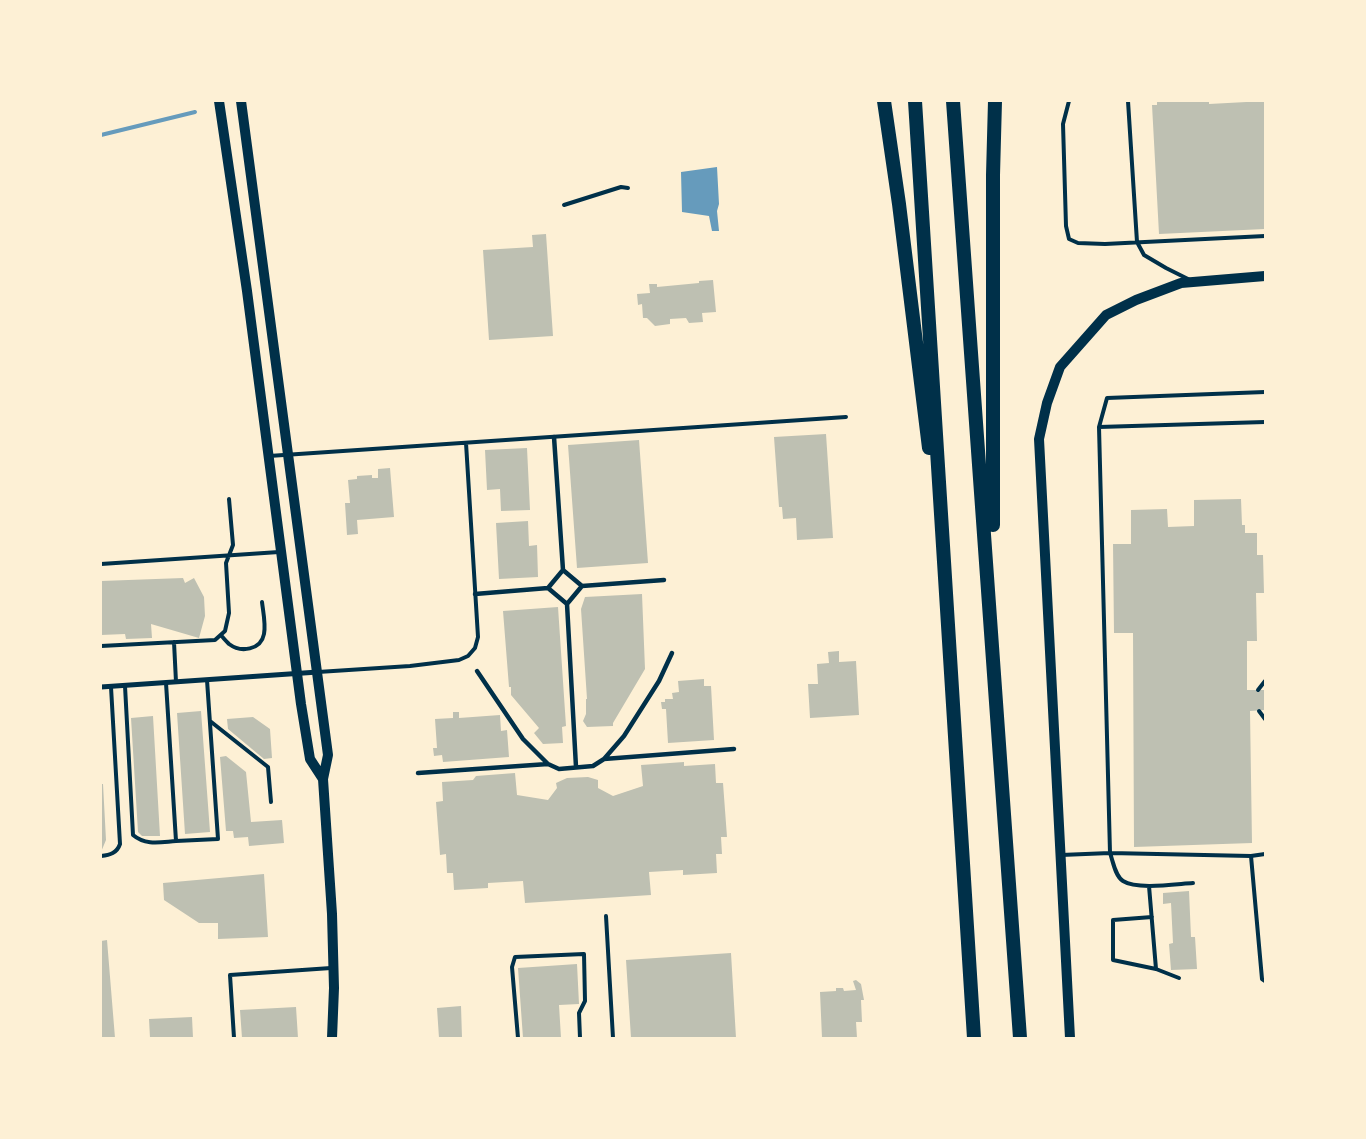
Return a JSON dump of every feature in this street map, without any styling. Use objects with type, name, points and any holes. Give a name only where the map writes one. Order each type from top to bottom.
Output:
[{"type":"highway","points":[[884,101],[899,204],[923,408],[944,560]]},
{"type":"highway","points":[[915,101],[974,1038]]},
{"type":"highway","points":[[953,101],[1020,1038]]},
{"type":"highway","points":[[992,631],[993,175],[996,101]]},
{"type":"main road","points":[[219,101],[310,759],[324,779]]},
{"type":"main road","points":[[242,101],[328,754],[324,779],[334,968],[333,1037]]},
{"type":"main road","points":[[1070,1038],[1039,440],[1047,403],[1060,367],[1106,316],[1145,296],[1181,283],[1265,276]]},
{"type":"street","points":[[548,588],[563,570],[554,437]]},
{"type":"street","points":[[563,570],[582,586],[664,580]]},
{"type":"street","points":[[576,768],[567,604],[582,586]]},
{"type":"street","points":[[475,594],[548,588],[567,604]]},
{"type":"street","points":[[477,671],[523,739],[548,764],[559,769],[576,768],[593,766],[604,759],[624,736],[659,681],[672,653]]},
{"type":"street","points":[[101,687],[318,672]]},
{"type":"street","points":[[604,759],[734,749]]},
{"type":"street","points":[[418,773],[548,764]]},
{"type":"lane","points":[[1069,101],[1064,124],[1066,226],[1068,239],[1078,243],[1095,244],[1265,236]]},
{"type":"lane","points":[[1128,101],[1138,242],[1144,255],[1194,282]]},
{"type":"lane","points":[[564,205],[621,187],[628,188]]},
{"type":"lane","points":[[1193,883],[1142,886],[1123,881],[1117,874],[1110,853],[1099,427],[1107,398],[1265,392]]},
{"type":"lane","points":[[269,456],[846,417]]},
{"type":"lane","points":[[1099,427],[1265,422]]},
{"type":"lane","points":[[318,672],[410,666],[459,660],[468,656],[475,648],[478,637],[466,443]]},
{"type":"lane","points":[[101,646],[215,640],[225,631],[230,613],[226,563],[233,545],[229,499]]},
{"type":"lane","points":[[101,564],[281,552]]},
{"type":"lane","points":[[220,635],[230,644],[237,647],[247,649],[256,647],[261,642],[265,633],[262,602]]},
{"type":"lane","points":[[174,642],[176,682]]},
{"type":"lane","points":[[125,686],[133,835],[148,843],[218,838],[207,680]]},
{"type":"lane","points":[[1258,690],[1265,681]]},
{"type":"lane","points":[[166,683],[176,841]]},
{"type":"lane","points":[[101,856],[111,855],[119,848],[120,844],[111,687]]},
{"type":"lane","points":[[1259,710],[1265,720]]},
{"type":"lane","points":[[210,721],[268,767],[271,802]]},
{"type":"lane","points":[[1061,856],[1110,853],[1251,856],[1265,854]]},
{"type":"lane","points":[[1251,856],[1262,979],[1265,981]]},
{"type":"lane","points":[[1149,886],[1156,969]]},
{"type":"lane","points":[[606,916],[613,1038]]},
{"type":"lane","points":[[1152,917],[1112,920],[1113,960],[1156,969],[1179,978]]},
{"type":"lane","points":[[1258,924],[1265,924]]},
{"type":"lane","points":[[518,1038],[512,967],[516,957],[584,954],[585,1001],[579,1013],[580,1038]]},
{"type":"lane","points":[[234,1038],[230,976],[334,968]]},
{"type":"water","points":[[717,167],[719,231],[712,231],[709,216],[682,212],[681,172]]},
{"type":"building","points":[[1157,101],[1209,101],[1209,104],[1265,101],[1265,229],[1159,234],[1152,105],[1157,105]]},
{"type":"building","points":[[546,234],[553,336],[489,340],[483,250],[533,247],[532,235]]},
{"type":"building","points":[[713,280],[716,312],[702,313],[703,322],[689,323],[686,318],[670,319],[670,324],[655,326],[647,318],[643,318],[642,304],[638,305],[637,294],[650,293],[649,284],[657,284],[657,287]]},
{"type":"building","points":[[826,434],[833,538],[797,540],[796,518],[783,519],[782,507],[779,507],[774,437]]},
{"type":"building","points":[[639,440],[648,563],[577,568],[568,445]]},
{"type":"building","points":[[527,448],[530,510],[501,511],[500,489],[487,490],[485,450]]},
{"type":"building","points":[[390,468],[394,517],[357,520],[358,534],[347,535],[345,503],[350,503],[348,480],[357,479],[357,476],[372,475],[372,478],[378,478],[378,469]]},
{"type":"building","points":[[1241,499],[1242,525],[1245,525],[1245,533],[1257,533],[1257,555],[1263,555],[1264,593],[1256,593],[1257,641],[1247,641],[1247,690],[1265,690],[1265,710],[1250,711],[1252,843],[1134,847],[1133,633],[1114,633],[1113,544],[1131,544],[1131,510],[1167,509],[1168,527],[1194,526],[1194,500]]},
{"type":"building","points":[[528,521],[529,546],[537,545],[538,577],[499,579],[496,523]]},
{"type":"building","points":[[183,578],[185,583],[194,578],[204,597],[205,616],[199,638],[151,624],[152,638],[126,639],[125,634],[101,635],[101,581]]},
{"type":"building","points":[[642,594],[645,669],[613,726],[587,727],[583,721],[586,714],[587,699],[581,609],[585,597]]},
{"type":"building","points":[[558,607],[566,726],[562,727],[563,743],[543,744],[534,733],[539,728],[511,695],[503,611]]},
{"type":"building","points":[[839,651],[839,662],[856,661],[859,715],[810,718],[808,684],[818,684],[817,664],[829,663],[828,652]]},
{"type":"building","points":[[704,679],[704,686],[711,686],[714,740],[668,743],[666,709],[662,709],[661,702],[665,702],[665,699],[673,699],[672,693],[679,692],[678,681]]},
{"type":"building","points":[[201,711],[210,832],[185,834],[177,713]]},
{"type":"building","points":[[453,712],[459,712],[459,718],[500,715],[501,731],[507,730],[509,757],[443,762],[442,755],[434,756],[433,748],[437,748],[435,719],[453,718]]},
{"type":"building","points":[[153,716],[160,836],[142,836],[138,832],[131,718]]},
{"type":"building","points":[[253,717],[270,729],[272,758],[264,759],[228,729],[227,719]]},
{"type":"building","points":[[226,756],[246,772],[251,822],[282,820],[284,843],[249,846],[248,837],[234,838],[233,831],[226,831],[220,757]]},
{"type":"building","points":[[684,762],[684,766],[715,764],[716,783],[723,783],[727,837],[721,837],[722,854],[716,854],[717,873],[683,875],[683,870],[649,872],[651,895],[525,903],[523,881],[488,883],[488,888],[454,890],[453,873],[447,873],[446,854],[440,855],[436,802],[443,801],[442,782],[473,780],[476,776],[515,773],[517,795],[548,800],[557,788],[556,783],[567,778],[588,777],[598,780],[598,788],[613,796],[643,786],[641,765]]},
{"type":"building","points":[[101,784],[103,784],[106,840],[101,852]]},
{"type":"building","points":[[264,874],[268,937],[218,939],[218,923],[199,923],[164,900],[163,883]]},
{"type":"building","points":[[1189,891],[1191,937],[1195,937],[1197,969],[1171,970],[1169,944],[1173,943],[1171,903],[1163,904],[1163,893]]},
{"type":"building","points":[[107,940],[115,1038],[101,1038],[101,941]]},
{"type":"building","points":[[731,953],[736,1038],[631,1038],[626,960]]},
{"type":"building","points":[[577,964],[579,1004],[559,1005],[561,1038],[523,1038],[518,968]]},
{"type":"building","points":[[856,980],[861,984],[864,1000],[861,1000],[862,1022],[856,1022],[857,1038],[822,1038],[820,992],[836,991],[836,988],[843,988],[844,991],[856,990],[853,981]]},
{"type":"building","points":[[461,1006],[462,1038],[439,1038],[437,1008]]},
{"type":"building","points":[[296,1007],[298,1038],[242,1038],[240,1010]]},
{"type":"building","points":[[192,1017],[193,1038],[150,1038],[149,1019]]},
{"type":"waterway","points":[[101,135],[195,112]]}]
